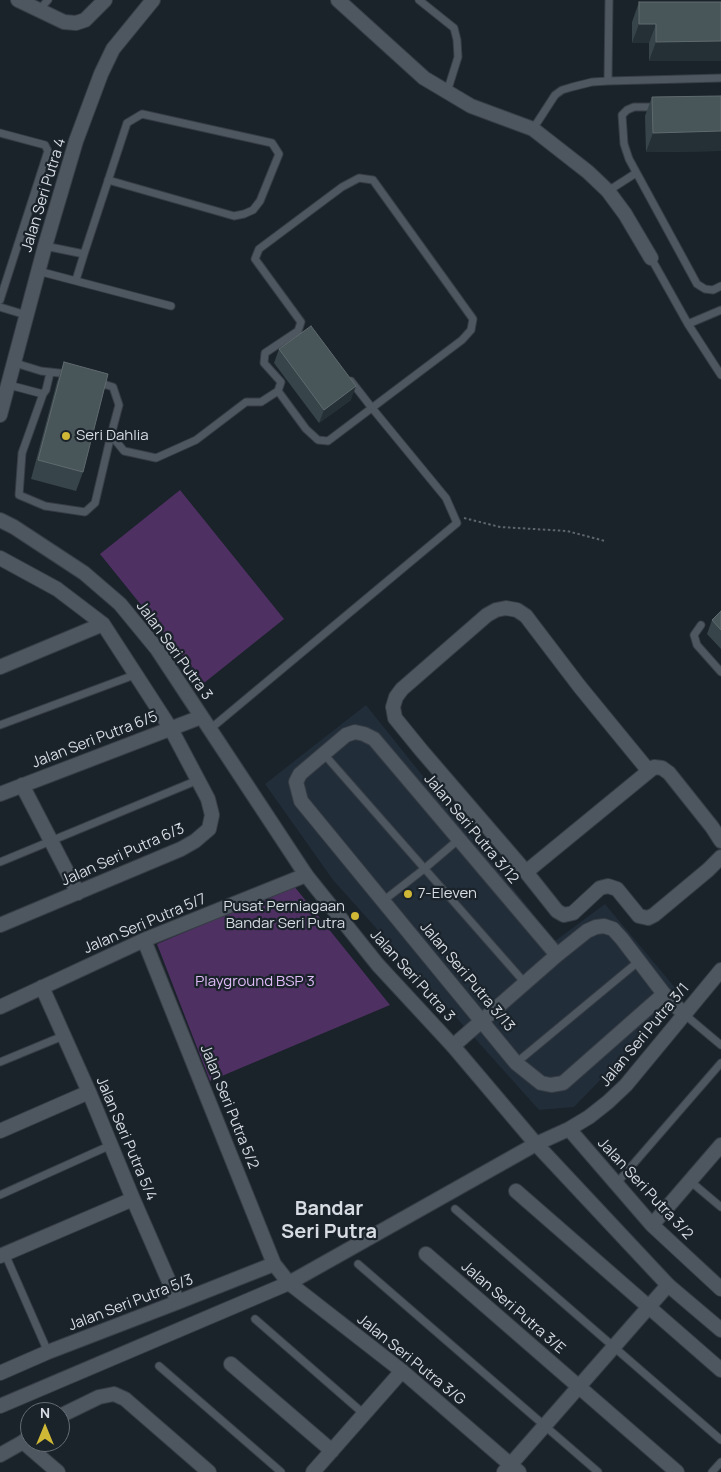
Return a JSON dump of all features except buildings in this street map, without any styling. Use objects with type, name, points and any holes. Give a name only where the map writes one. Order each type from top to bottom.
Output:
[{"type":"street","points":[[18,0],[43,5],[64,22],[76,23],[86,20],[105,0]]},
{"type":"street","name":"Jalan Seri Putra 4","points":[[0,415],[38,271],[76,141],[101,74],[114,49],[153,0]]},
{"type":"street","points":[[338,0],[424,78],[470,106],[533,129],[588,172],[608,191],[625,214],[651,258]]},
{"type":"street","name":"Jalan Seri Putra 3","points":[[0,520],[84,572],[120,604],[157,649],[306,875],[378,965],[453,1046],[536,1144],[668,1285],[721,1330]]},
{"type":"street","name":"Jalan Seri Putra 6/3","points":[[0,558],[57,589],[103,624],[171,729],[208,799],[212,815],[209,829],[195,842],[0,926]]},
{"type":"street","points":[[648,770],[580,687],[526,616],[517,610],[506,608],[496,610],[487,616],[402,689],[396,697],[393,707],[395,718],[557,911],[564,915],[573,913],[600,888],[608,886],[617,889],[639,916],[648,918],[708,870],[721,857]]},
{"type":"street","points":[[0,667],[103,624]]},
{"type":"street","name":"Jalan Seri Putra 6/5","points":[[0,794],[201,717]]},
{"type":"street","name":"Jalan Seri Putra 3/13","points":[[355,732],[346,735],[300,774],[296,782],[301,801],[516,1062],[542,1082],[552,1085],[563,1083],[664,994]]},
{"type":"street","name":"Jalan Seri Putra 3/12","points":[[355,732],[374,739],[557,955]]},
{"type":"street","points":[[526,872],[654,767],[662,768],[669,773],[721,841]]},
{"type":"street","points":[[22,785],[78,893]]},
{"type":"street","name":"Jalan Seri Putra 5/7","points":[[0,1007],[144,940],[306,875]]},
{"type":"street","points":[[453,1046],[557,955],[596,926],[613,929],[664,994],[684,1014]]},
{"type":"street","name":"Jalan Seri Putra 5/2","points":[[144,940],[274,1264],[289,1283]]},
{"type":"street","name":"Jalan Seri Putra 3/1","points":[[0,1406],[289,1283],[536,1144],[568,1130],[589,1117],[626,1085],[721,970]]},
{"type":"street","name":"Jalan Seri Putra 5/4","points":[[42,987],[89,1092],[178,1302]]},
{"type":"street","points":[[0,1131],[89,1092]]},
{"type":"street","name":"Jalan Seri Putra 3/2","points":[[568,1130],[652,1225],[721,1289]]},
{"type":"street","points":[[652,1225],[721,1145]]},
{"type":"street","points":[[516,1191],[721,1370]]},
{"type":"street","points":[[2,1255],[133,1199]]},
{"type":"street","name":"Jalan Seri Putra 3/E","points":[[426,1254],[678,1472]]},
{"type":"street","name":"Jalan Seri Putra 5/3","points":[[0,1373],[48,1352],[274,1264]]},
{"type":"street","name":"Jalan Seri Putra 3/G","points":[[289,1283],[402,1370],[511,1469]]},
{"type":"street","points":[[511,1469],[544,1426],[668,1285]]},
{"type":"street","points":[[231,1364],[332,1451]]},
{"type":"street","points":[[313,1472],[402,1370]]},
{"type":"street","points":[[70,1411],[99,1397],[114,1394],[125,1399],[209,1472]]},
{"type":"street","points":[[0,1455],[20,1442]]},
{"type":"street","points":[[40,1452],[58,1472]]},
{"type":"lane","points":[[420,0],[454,28],[456,34],[458,58],[447,92]]},
{"type":"lane","points":[[608,80],[609,0]]},
{"type":"lane","points":[[533,129],[555,95],[562,90],[608,80],[721,78]]},
{"type":"lane","points":[[663,106],[634,107],[627,110],[622,115],[624,144],[636,173],[697,284],[705,289],[714,290],[721,286]]},
{"type":"lane","points":[[76,280],[108,180],[127,123],[142,114],[272,143],[279,154],[260,201],[253,210],[234,216],[108,180]]},
{"type":"lane","points":[[0,133],[45,145],[48,151],[0,300]]},
{"type":"lane","points":[[608,191],[636,173]]},
{"type":"lane","points":[[278,391],[306,429],[318,440],[328,441],[462,340],[471,330],[473,319],[373,180],[358,178],[342,187],[259,249],[255,259],[301,322],[308,327]]},
{"type":"lane","points":[[45,246],[84,254]]},
{"type":"lane","points":[[651,258],[688,324],[721,375]]},
{"type":"lane","points":[[38,271],[171,306]]},
{"type":"lane","points":[[0,306],[26,315]]},
{"type":"lane","points":[[688,324],[721,310]]},
{"type":"lane","points":[[111,435],[124,450],[156,458],[196,440],[246,402],[261,402],[278,391],[281,382],[264,363],[265,353],[298,331],[301,322]]},
{"type":"lane","points":[[15,363],[50,373],[78,376]]},
{"type":"lane","points":[[50,373],[46,390],[42,394],[22,453],[19,495],[45,506],[85,512],[95,503],[119,406],[114,387],[87,379]]},
{"type":"lane","points":[[209,730],[458,523],[446,498],[349,378]]},
{"type":"lane","points":[[9,385],[42,394]]},
{"type":"lane","points":[[701,625],[694,634],[697,645],[721,672]]},
{"type":"lane","points":[[0,725],[137,674]]},
{"type":"lane","points":[[323,753],[525,983]]},
{"type":"lane","points":[[0,862],[198,780]]},
{"type":"lane","points":[[383,901],[458,840]]},
{"type":"lane","points":[[516,1062],[639,961]]},
{"type":"lane","points":[[684,1014],[721,1045]]},
{"type":"lane","points":[[0,1062],[63,1036]]},
{"type":"lane","points":[[616,1184],[721,1063]]},
{"type":"lane","points":[[0,1195],[111,1144]]},
{"type":"lane","points":[[690,1181],[721,1207]]},
{"type":"lane","points":[[455,1209],[721,1440]]},
{"type":"lane","points":[[2,1255],[48,1352]]},
{"type":"lane","points":[[358,1264],[598,1472]]},
{"type":"lane","points":[[255,1319],[364,1414]]},
{"type":"lane","points":[[159,1366],[281,1472]]},
{"type":"lane","points":[[712,1472],[721,1462]]},
{"type":"path","points":[[455,516],[500,527],[567,531],[605,541]]},
{"type":"shaded area","points":[[366,705],[555,941],[605,904],[682,996],[574,1107],[539,1110],[333,880],[265,784]]},
{"type":"green space","points":[[180,490],[284,619],[204,683],[100,554]]},
{"type":"green space","name":"Playground BSP 3","points":[[294,886],[390,1005],[210,1081],[157,944]]},
{"type":"place","name":"Seri Dahlia","points":[[66,436]]},
{"type":"place","name":"7-Eleven","points":[[408,894]]},
{"type":"place","name":"Pusat Perniagaan Bandar Seri Putra","points":[[355,916]]},
{"type":"district","name":"Bandar Seri Putra","points":[[329,1220]]}]
